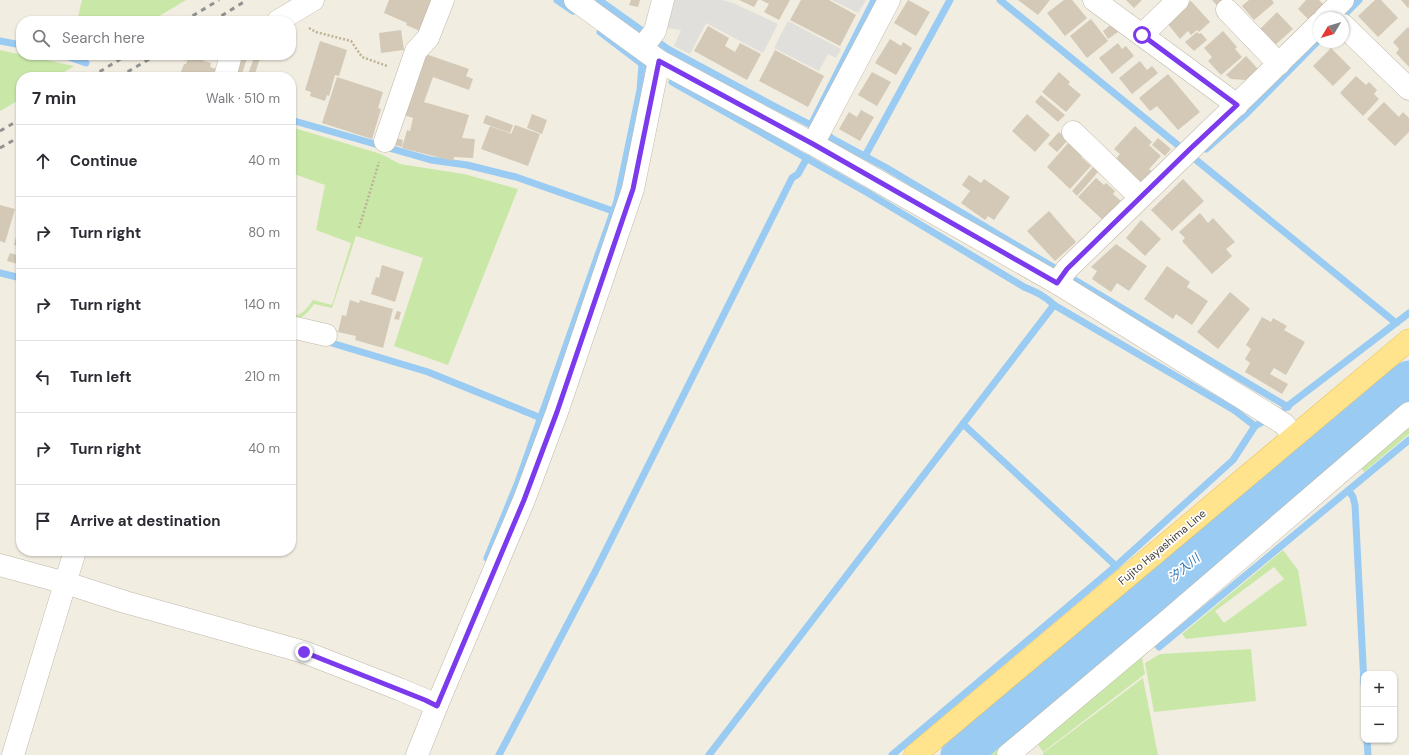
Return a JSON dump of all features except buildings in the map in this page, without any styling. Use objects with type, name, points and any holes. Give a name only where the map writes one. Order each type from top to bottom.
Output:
[{"type":"main road","name":"Fujito Hayashima Line","points":[[915,755],[1279,423],[1409,340]]},
{"type":"street","points":[[287,16],[313,0]]},
{"type":"street","points":[[382,149],[414,55],[428,38],[442,0]]},
{"type":"street","points":[[576,0],[648,40],[659,61],[818,134],[1062,276],[1279,423]]},
{"type":"street","points":[[648,40],[663,0]]},
{"type":"street","points":[[818,134],[889,0]]},
{"type":"street","points":[[1094,0],[1237,105]]},
{"type":"street","points":[[1142,35],[1178,0]]},
{"type":"street","points":[[1227,10],[1279,64]]},
{"type":"street","points":[[1349,32],[1409,89]]},
{"type":"street","points":[[1062,276],[1186,152],[1313,33]]},
{"type":"street","points":[[226,72],[230,60]]},
{"type":"street","points":[[417,755],[431,703],[524,500],[557,412],[633,189],[659,61]]},
{"type":"street","points":[[1073,132],[1140,197]]},
{"type":"street","points":[[296,328],[326,335]]},
{"type":"street","points":[[1008,755],[1409,413]]},
{"type":"street","points":[[13,755],[74,556]]},
{"type":"street","points":[[0,566],[66,583],[125,602],[304,652],[431,703]]},
{"type":"path","points":[[296,22],[316,32],[351,41],[362,57],[388,66],[403,64],[414,55]]},
{"type":"path","points":[[359,228],[382,149]]},
{"type":"green space","points":[[82,0],[186,0],[159,16],[78,16]]},
{"type":"green space","points":[[0,50],[16,53],[16,60],[46,60],[74,66],[64,72],[16,72],[16,102],[0,111]]},
{"type":"green space","points":[[296,128],[381,154],[400,164],[464,174],[518,189],[448,365],[394,346],[423,258],[356,236],[332,308],[314,304],[307,313],[296,319],[296,315],[306,309],[313,300],[332,305],[351,243],[316,230],[325,185],[296,175]]},
{"type":"green space","points":[[1409,392],[1409,404],[1000,755],[980,755],[1028,711],[1142,618]]},
{"type":"green space","points":[[1409,423],[1409,434],[1364,472],[1359,465]]},
{"type":"green space","points":[[1283,550],[1298,570],[1307,626],[1186,639],[1182,634]],"holes":[[[1274,567],[1284,579],[1224,623],[1215,611]]]},
{"type":"green space","points":[[1154,643],[1154,647],[1142,658],[1145,674],[1043,752],[1033,737]]},
{"type":"green space","points":[[1251,649],[1256,701],[1154,712],[1145,663],[1160,654]]},
{"type":"green space","points":[[1143,678],[1158,755],[1043,755],[1043,753]]},
{"type":"shaded area","points":[[675,0],[722,0],[733,3],[778,24],[763,53],[706,23],[690,54],[674,46],[681,30],[667,28]]},
{"type":"shaded area","points":[[832,0],[866,0],[858,13]]},
{"type":"shaded area","points":[[788,21],[841,49],[836,58],[828,54],[819,71],[774,48]]},
{"type":"waterway","points":[[557,0],[573,11]]},
{"type":"waterway","points":[[599,0],[668,49],[811,125],[833,139],[885,167],[1288,407]]},
{"type":"waterway","points":[[811,125],[874,0]]},
{"type":"waterway","points":[[865,156],[950,0]]},
{"type":"waterway","points":[[1000,0],[1396,323]]},
{"type":"waterway","points":[[1347,12],[1359,0]]},
{"type":"waterway","points":[[600,32],[646,67]]},
{"type":"waterway","points":[[0,41],[16,44]]},
{"type":"waterway","points":[[1206,149],[1246,114],[1313,46]]},
{"type":"waterway","points":[[77,60],[86,63]]},
{"type":"waterway","points":[[487,558],[518,482],[617,201],[640,90],[642,64]]},
{"type":"waterway","points":[[672,82],[868,193],[1024,287],[1040,294],[1054,305],[1234,410],[1255,426]]},
{"type":"waterway","points":[[296,121],[431,160],[467,165],[516,177],[613,211]]},
{"type":"waterway","points":[[499,755],[595,572],[792,178],[798,174],[807,158]]},
{"type":"waterway","points":[[0,273],[16,277]]},
{"type":"waterway","points":[[709,755],[1054,305]]},
{"type":"waterway","points":[[1285,408],[1409,313]]},
{"type":"waterway","points":[[325,341],[428,372],[541,418]]},
{"type":"waterway","name":"汐入川","points":[[960,755],[1409,380]]},
{"type":"waterway","points":[[892,755],[1116,566],[1233,460],[1255,426],[1268,419]]},
{"type":"waterway","points":[[963,424],[1116,566]]},
{"type":"waterway","points":[[1156,643],[1159,647],[1409,440]]},
{"type":"waterway","points":[[1349,491],[1353,497],[1355,505],[1363,671]]},
{"type":"waterway","points":[[1131,612],[1137,619]]},
{"type":"waterway","points":[[1367,743],[1368,755]]},
{"type":"railway","points":[[192,16],[219,0]]},
{"type":"railway","points":[[221,16],[247,0]]},
{"type":"railway","points":[[99,72],[119,60]]},
{"type":"railway","points":[[127,72],[148,60]]},
{"type":"railway","points":[[0,131],[16,122]]},
{"type":"railway","points":[[0,148],[16,139]]},
{"type":"route","points":[[304,652],[437,706],[524,500],[557,412],[633,189],[659,61],[813,144],[1057,283],[1067,269],[1237,105],[1142,35]]}]
